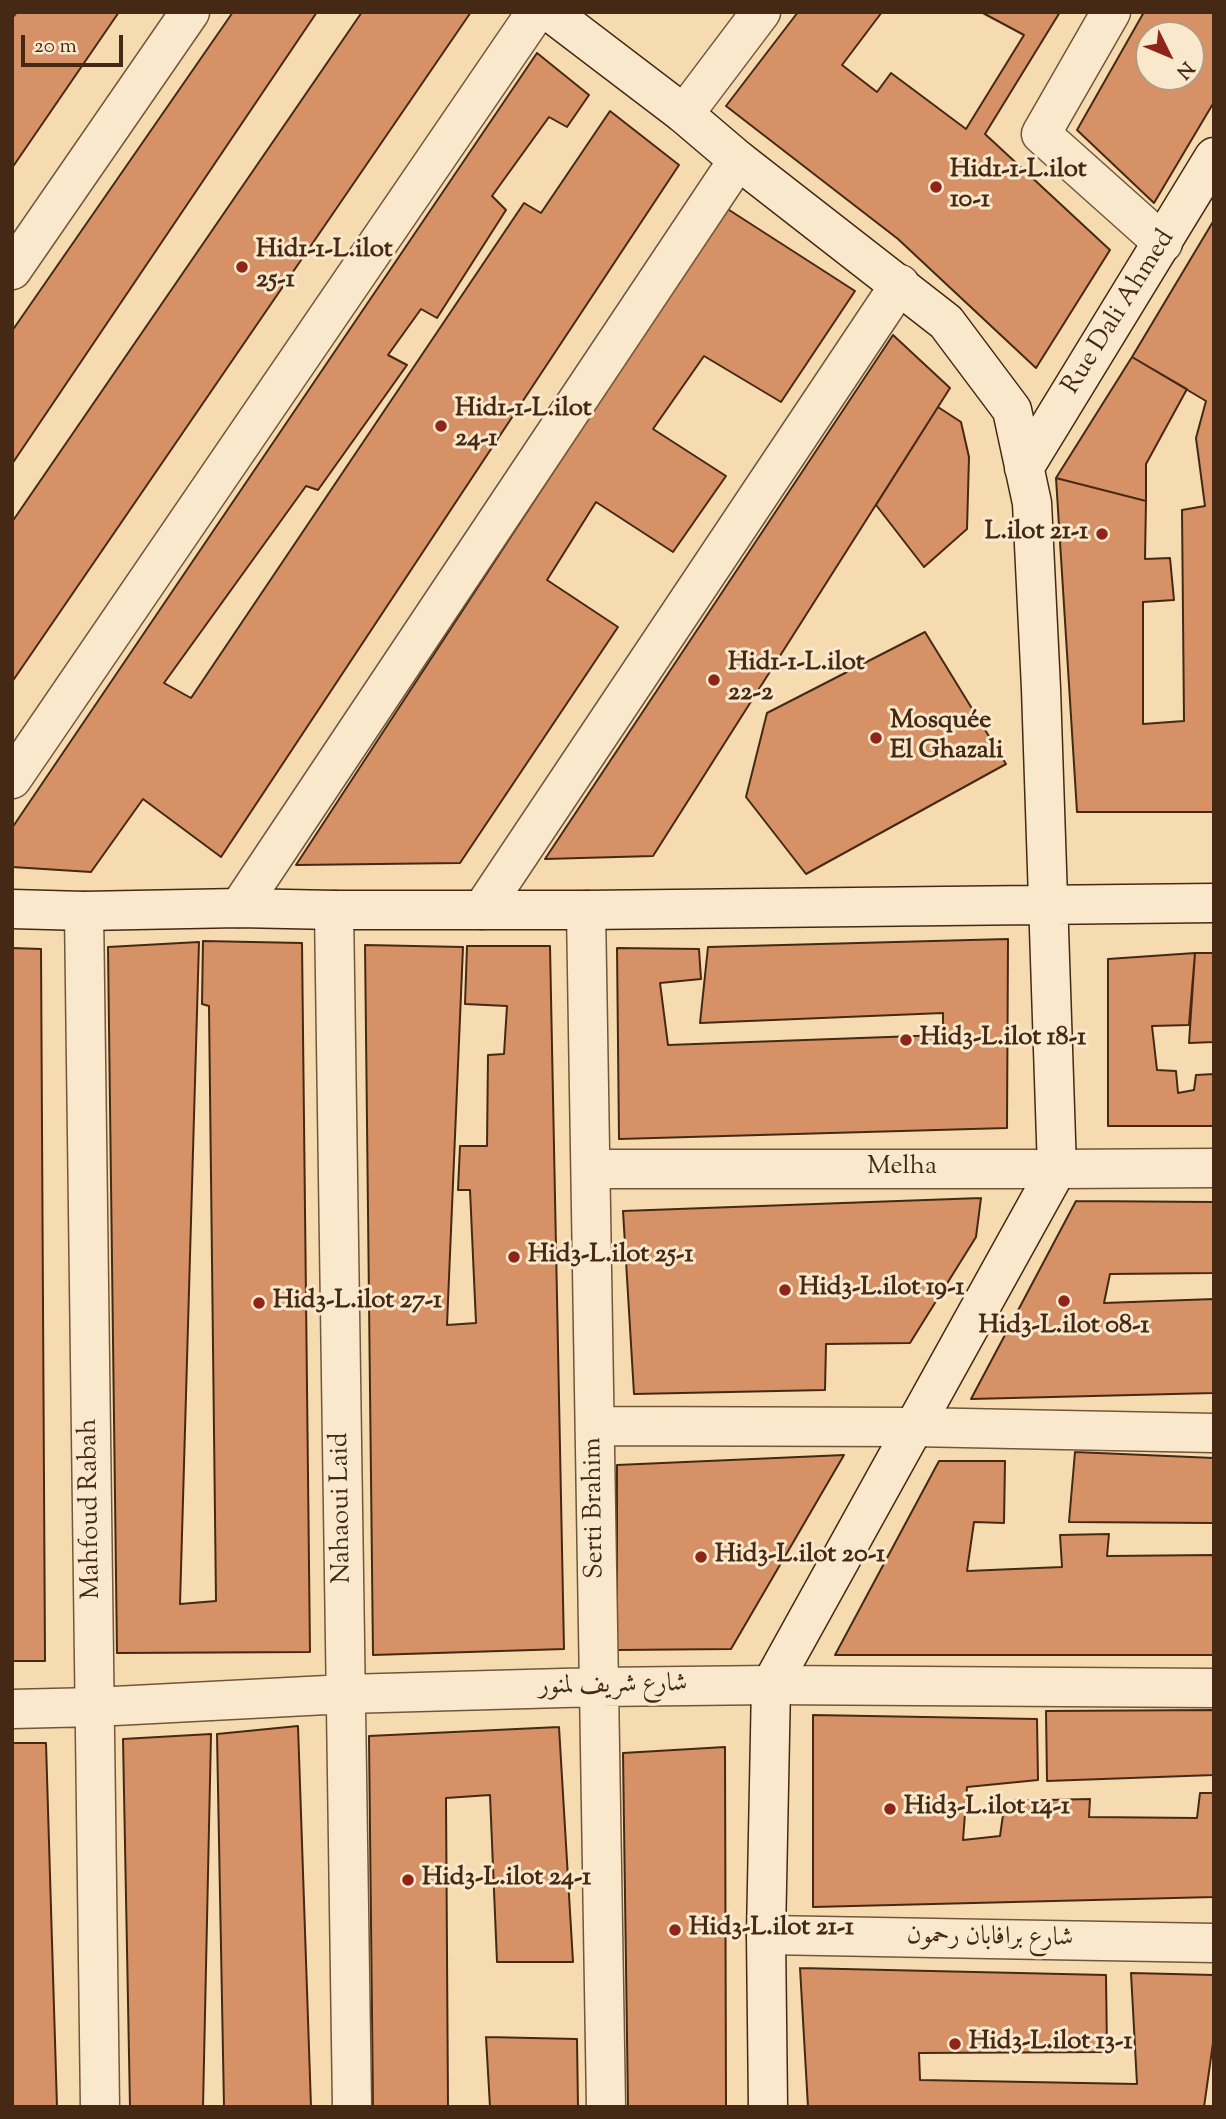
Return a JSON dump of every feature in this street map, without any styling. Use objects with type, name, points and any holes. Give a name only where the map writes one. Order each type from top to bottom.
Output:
[{"type":"street","points":[[12,270],[190,12]]},
{"type":"street","points":[[12,779],[536,12]]},
{"type":"street","points":[[550,12],[684,114],[738,160],[946,322],[1012,410],[1032,503],[1057,1169],[771,1685],[766,1936],[768,2107]]},
{"type":"street","points":[[684,114],[761,12]]},
{"type":"street","points":[[1111,12],[1041,134],[1163,243]]},
{"type":"street","name":"Rue Dali Ahmed","points":[[1024,468],[1214,157]]},
{"type":"street","points":[[239,908],[738,160]]},
{"type":"street","points":[[482,910],[900,285]]},
{"type":"street","points":[[12,909],[586,910],[1214,903]]},
{"type":"street","name":"Nahaoui Laid","points":[[334,910],[352,2107]]},
{"type":"street","name":"Serti Brahim","points":[[586,910],[606,2107]]},
{"type":"street","name":"Mahfoud Rabah","points":[[84,911],[100,2107]]},
{"type":"street","name":"Melha","points":[[590,1169],[1214,1168]]},
{"type":"street","points":[[594,1426],[913,1427],[1214,1433]]},
{"type":"street","name":"شارع شريف لمنور","points":[[12,1709],[346,1694],[599,1687],[771,1685],[1214,1688]]},
{"type":"street","name":"شارع برافابان رحمون","points":[[766,1936],[1214,1942]]},
{"type":"building","points":[[17,12],[119,12],[12,168],[12,18]]},
{"type":"building","name":"Hid1-1-L.ilot 25-1","points":[[233,12],[317,12],[12,464],[12,331]]},
{"type":"building","name":"Hid1-1-L.ilot 25-1","points":[[362,12],[471,12],[12,682],[12,522]]},
{"type":"building","name":"Hid1-1-L.ilot 10-1","points":[[798,12],[882,12],[842,65],[877,92],[891,73],[966,129],[1024,35],[981,12],[1060,12],[985,134],[1110,250],[1036,368],[898,239],[726,106]]},
{"type":"building","points":[[1144,12],[1214,12],[1214,102],[1154,203],[1077,130],[1135,28],[1135,91],[1205,91],[1205,21],[1139,21]]},
{"type":"building","name":"Hid1-1-L.ilot 24-1","points":[[537,53],[589,95],[567,127],[549,117],[492,196],[506,210],[437,318],[421,309],[388,355],[407,365],[318,490],[306,486],[164,683],[191,698],[524,203],[541,213],[610,111],[679,165],[221,857],[143,799],[91,872],[12,867],[12,828]]},
{"type":"building","points":[[726,208],[855,291],[781,402],[704,356],[653,429],[726,476],[673,552],[596,502],[547,580],[618,627],[460,863],[296,865]]},
{"type":"building","name":"L.ilot 21-1","points":[[1214,220],[1214,812],[1077,812],[1056,478],[1146,501],[1145,559],[1170,558],[1174,600],[1143,602],[1143,724],[1184,721],[1182,510],[1205,506],[1196,438],[1206,401],[1132,357]]},
{"type":"building","name":"Hid1-1-L.ilot 22-2","points":[[893,335],[950,388],[653,856],[545,859]]},
{"type":"building","points":[[1132,357],[1187,389],[1146,464],[1146,501],[1056,478]]},
{"type":"building","points":[[938,407],[961,422],[969,457],[967,529],[924,567],[876,505]]},
{"type":"building","name":"Mosquée El Ghazali","points":[[925,632],[1006,764],[806,874],[746,797],[767,713]]},
{"type":"building","name":"Hid3-L.ilot 18-1","points":[[1008,939],[1007,1128],[619,1139],[617,948],[699,949],[701,979],[660,983],[668,1045],[943,1035],[943,1013],[700,1023],[708,947]]},
{"type":"building","name":"Hid3-L.ilot 27-1","points":[[203,941],[302,943],[310,1652],[117,1653],[108,947],[199,942],[180,1604],[216,1601],[209,1006],[202,1004]]},
{"type":"building","name":"Hid3-L.ilot 25-1","points":[[365,945],[463,947],[447,1325],[476,1323],[470,1190],[458,1190],[460,1146],[487,1146],[488,1055],[504,1054],[507,1006],[465,1004],[467,946],[550,946],[564,1649],[373,1655]]},
{"type":"building","points":[[12,948],[41,949],[45,1661],[12,1661]]},
{"type":"building","points":[[1195,953],[1189,1025],[1152,1026],[1157,1070],[1176,1071],[1178,1093],[1194,1090],[1196,1075],[1214,1074],[1214,1126],[1108,1126],[1108,959]]},
{"type":"building","points":[[1195,953],[1214,953],[1214,1042],[1189,1043]]},
{"type":"building","name":"Hid3-L.ilot 19-1","points":[[981,1198],[976,1237],[910,1343],[826,1344],[825,1390],[634,1394],[623,1211]]},
{"type":"building","name":"Hid3-L.ilot 08-1","points":[[1076,1201],[1214,1202],[1214,1273],[1110,1274],[1104,1303],[1214,1299],[1214,1393],[971,1399]]},
{"type":"building","points":[[1075,1452],[1214,1458],[1214,1523],[1069,1522]]},
{"type":"building","name":"Hid3-L.ilot 20-1","points":[[844,1455],[731,1649],[617,1650],[617,1465]]},
{"type":"building","points":[[939,1461],[1005,1461],[1004,1523],[974,1522],[967,1571],[1062,1567],[1060,1535],[1109,1534],[1107,1556],[1214,1555],[1214,1655],[835,1655]]},
{"type":"building","name":"Hid3-L.ilot 14-1","points":[[1214,1710],[1214,1775],[1047,1781],[1046,1711]]},
{"type":"building","name":"Hid3-L.ilot 14-1","points":[[813,1715],[1037,1719],[1038,1780],[967,1787],[963,1840],[1000,1836],[1005,1801],[1090,1799],[1089,1817],[1197,1818],[1200,1793],[1214,1793],[1214,1897],[813,1907]]},
{"type":"building","points":[[298,1726],[311,2107],[224,2107],[217,1734]]},
{"type":"building","name":"Hid3-L.ilot 24-1","points":[[559,1727],[573,1962],[497,1962],[490,1795],[446,1798],[448,2107],[373,2107],[369,1736]]},
{"type":"building","points":[[211,1734],[203,2107],[130,2107],[123,1739]]},
{"type":"building","points":[[12,1743],[46,1743],[57,2107],[12,2107]]},
{"type":"building","name":"Hid3-L.ilot 21-1","points":[[725,1747],[726,2107],[628,2107],[623,1753]]},
{"type":"building","name":"Hid3-L.ilot 13-1","points":[[800,1968],[1106,1975],[1107,2052],[919,2053],[920,2080],[1137,2084],[1131,1973],[1214,1975],[1214,2036],[1204,2107],[808,2107]]},
{"type":"building","points":[[486,2037],[577,2039],[578,2107],[490,2107]]},
{"type":"place","name":"Hid1-1-L.ilot 10-1","points":[[936,187]]},
{"type":"place","name":"Hid1-1-L.ilot 25-1","points":[[242,267]]},
{"type":"place","name":"Hid1-1-L.ilot 24-1","points":[[441,426]]},
{"type":"place","name":"L.ilot 21-1","points":[[1102,534]]},
{"type":"place","name":"Hid1-1-L.ilot 22-2","points":[[714,680]]},
{"type":"place","name":"Mosquée El Ghazali","points":[[876,738]]},
{"type":"place","name":"Hid3-L.ilot 18-1","points":[[906,1040]]},
{"type":"place","name":"Hid3-L.ilot 25-1","points":[[514,1257]]},
{"type":"place","name":"Hid3-L.ilot 19-1","points":[[785,1290]]},
{"type":"place","name":"Hid3-L.ilot 08-1","points":[[1064,1301]]},
{"type":"place","name":"Hid3-L.ilot 27-1","points":[[259,1303]]},
{"type":"place","name":"Hid3-L.ilot 20-1","points":[[701,1557]]},
{"type":"place","name":"Hid3-L.ilot 14-1","points":[[890,1809]]},
{"type":"place","name":"Hid3-L.ilot 24-1","points":[[408,1880]]},
{"type":"place","name":"Hid3-L.ilot 21-1","points":[[675,1930]]},
{"type":"place","name":"Hid3-L.ilot 13-1","points":[[955,2044]]}]
